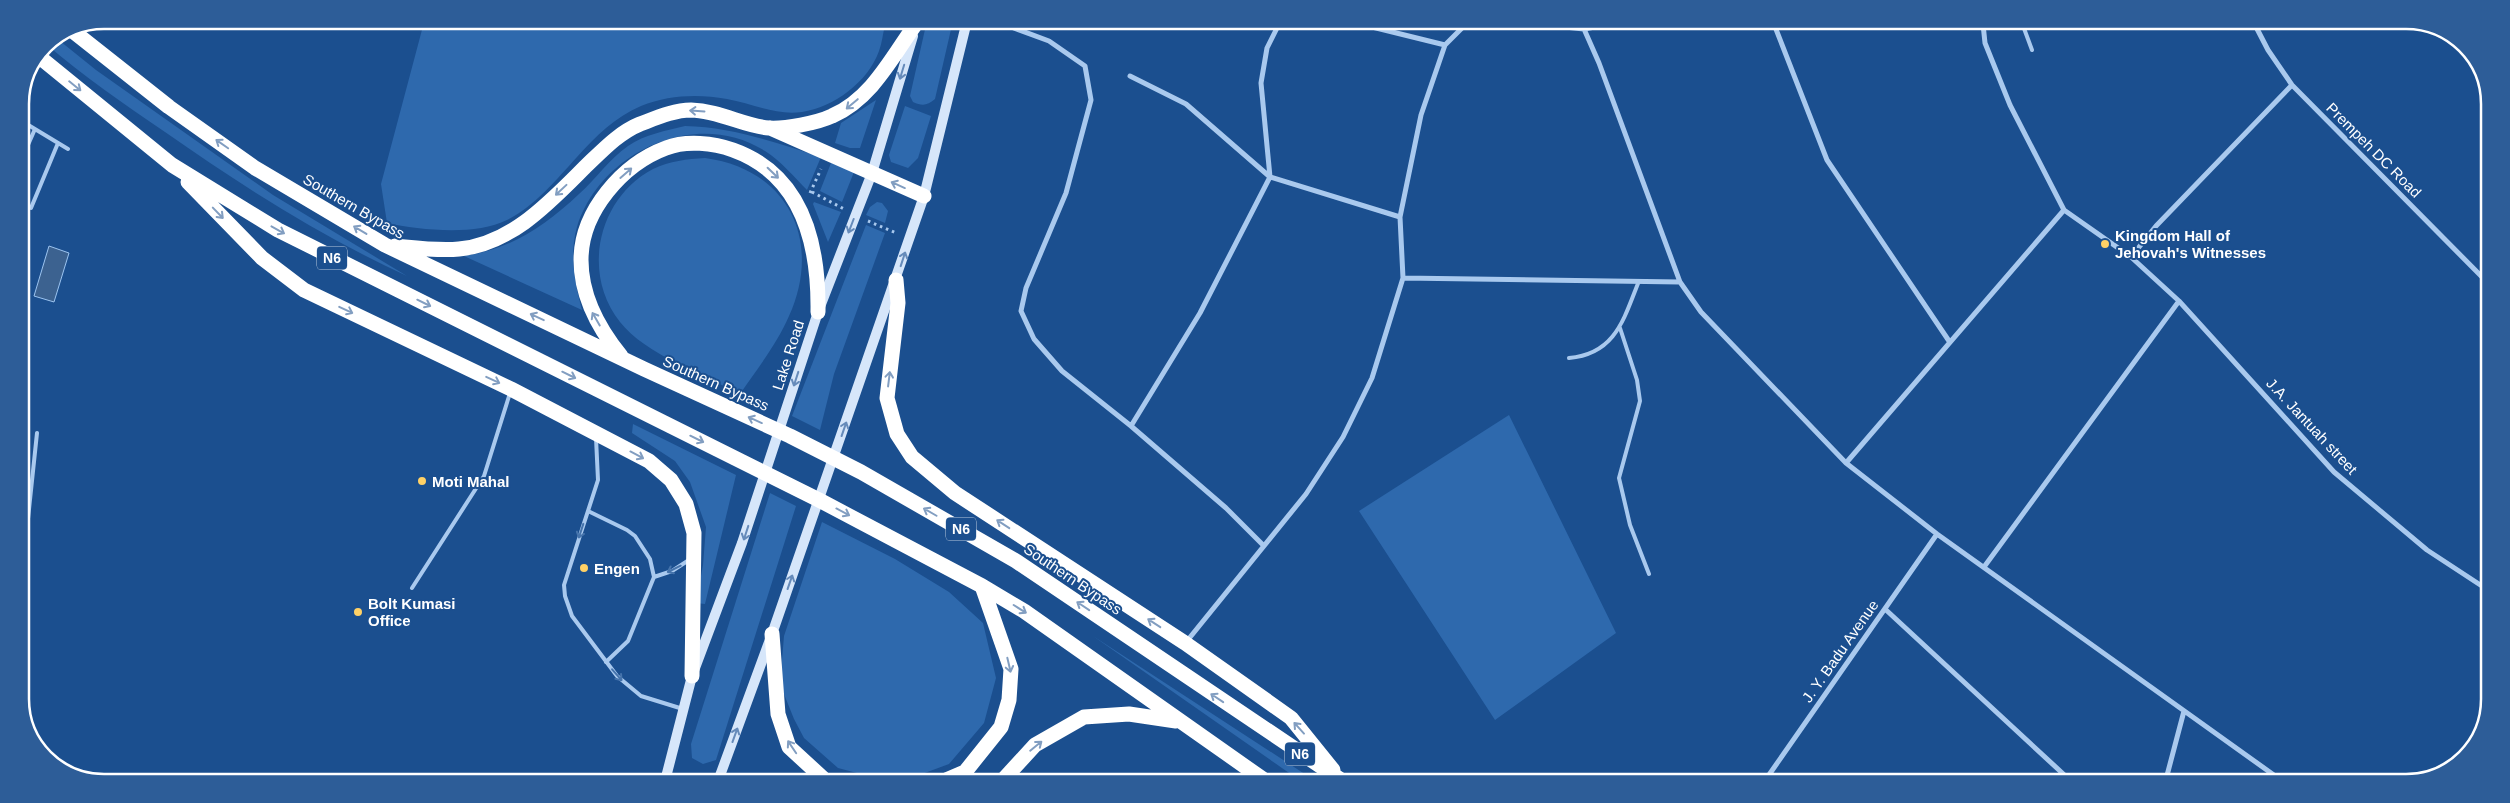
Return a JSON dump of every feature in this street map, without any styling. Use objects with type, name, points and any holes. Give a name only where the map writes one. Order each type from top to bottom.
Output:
[{"type":"highway","points":[[769,128],[810,123],[830,117],[848,108],[874,84],[912,29]]},
{"type":"highway","name":"Southern Bypass","points":[[77,33],[169,107],[255,168],[385,246],[790,436],[861,472],[1016,561],[1332,774]]},
{"type":"highway","name":"N6","points":[[43,60],[172,165],[278,230],[654,417],[982,586],[1024,611],[1255,774]]},
{"type":"highway","points":[[385,246],[461,248],[508,233],[527,221],[610,142],[637,125],[666,115],[690,110],[716,113],[769,128],[924,196]]},
{"type":"highway","points":[[624,359],[610,342],[592,314],[585,290],[580,259],[595,208],[611,187],[645,159],[668,147],[695,144],[722,146],[763,163],[783,182],[798,203],[814,254],[819,280],[818,312]]},
{"type":"highway","points":[[172,165],[262,258],[304,290],[511,389],[596,433],[649,461],[671,480],[686,504],[694,533],[692,676]]},
{"type":"highway","points":[[896,280],[898,303],[887,398],[897,434],[912,457],[955,493],[1185,643],[1291,718],[1336,774]]},
{"type":"highway","points":[[960,774],[965,772],[1001,727],[1009,700],[1011,669],[982,586]]},
{"type":"highway","points":[[772,634],[778,714],[789,747],[818,774]]},
{"type":"highway","points":[[1008,774],[1035,745],[1084,717],[1129,714],[1179,721]]},
{"type":"main road","name":"Lake Road","points":[[667,774],[692,676],[742,544],[818,312],[872,173],[914,29]]},
{"type":"main road","points":[[721,774],[772,634],[924,196],[965,29]]},
{"type":"street","points":[[1017,29],[1049,41],[1085,66],[1092,100],[1066,193],[1026,288],[1021,311],[1034,340],[1062,371],[1132,426],[1226,508],[1263,544]]},
{"type":"street","points":[[1132,426],[1200,313],[1270,177],[1261,83],[1267,48],[1276,29]]},
{"type":"street","points":[[1379,29],[1445,46]]},
{"type":"street","points":[[1185,643],[1263,544],[1306,494],[1343,437],[1372,378],[1403,278],[1400,217],[1421,115],[1445,46],[1461,29]]},
{"type":"street","points":[[1584,29],[1599,62],[1680,282],[1701,312],[1846,464],[1937,534],[2273,774]]},
{"type":"street","points":[[1776,29],[1827,160],[1949,341]]},
{"type":"street","points":[[1846,464],[1949,341],[2064,210],[2010,105],[1986,43],[1984,29]]},
{"type":"street","name":"Prempeh DC Road","points":[[2257,29],[2268,50],[2292,85],[2481,276]]},
{"type":"street","points":[[1130,76],[1186,104],[1270,177],[1400,217]]},
{"type":"street","points":[[2131,257],[2156,226],[2292,85]]},
{"type":"street","name":"J.A. Jantuah street","points":[[2064,210],[2131,257],[2179,301],[2334,472],[2426,550],[2481,585]]},
{"type":"street","points":[[1403,278],[1680,282]]},
{"type":"street","points":[[1984,567],[2179,301]]},
{"type":"street","name":"J. Y. Badu Avenue","points":[[1770,774],[1937,534]]},
{"type":"street","points":[[1885,609],[2063,774]]},
{"type":"street","points":[[2167,774],[2184,710]]},
{"type":"lane","points":[[2024,29],[2032,50]]},
{"type":"lane","points":[[29,125],[68,150]]},
{"type":"lane","points":[[29,143],[35,129]]},
{"type":"lane","points":[[32,208],[58,143]]},
{"type":"lane","points":[[1569,358],[1583,357],[1596,352],[1620,328],[1639,281]]},
{"type":"lane","points":[[1620,328],[1637,380],[1640,401],[1619,478],[1630,525],[1649,574]]},
{"type":"lane","points":[[412,588],[484,476],[511,389]]},
{"type":"lane","points":[[29,509],[37,433]]},
{"type":"lane","points":[[596,433],[599,469],[588,511],[564,585],[565,596],[572,616],[617,676],[641,696],[684,710]]},
{"type":"lane","points":[[588,511],[635,536],[650,559],[654,577],[628,640],[606,662]]},
{"type":"lane","points":[[654,577],[672,571],[693,558]]},
{"type":"shaded area","points":[[422,29],[884,29],[879,51],[867,73],[838,99],[814,109],[792,113],[773,111],[736,101],[705,96],[684,96],[641,106],[606,128],[536,200],[507,220],[494,225],[464,230],[447,230],[415,228],[387,223],[381,184]]},
{"type":"shaded area","points":[[925,29],[951,29],[935,99],[922,105],[913,102],[910,96]]},
{"type":"shaded area","points":[[61,42],[96,70],[273,195],[407,276],[344,245],[283,210],[194,152],[74,67],[53,49]]},
{"type":"shaded area","points":[[876,100],[860,148],[850,148],[835,143],[841,123]]},
{"type":"shaded area","points":[[905,106],[931,116],[918,158],[908,168],[891,162],[889,155]]},
{"type":"shaded area","points":[[685,126],[720,129],[771,141],[821,157],[807,190],[771,155],[738,139],[710,134],[681,136],[654,144],[628,158],[606,177],[589,200],[577,227],[573,258],[575,279],[582,310],[464,256],[497,248],[526,235],[566,206],[628,146],[648,136]]},
{"type":"shaded area","points":[[705,158],[734,165],[758,177],[777,193],[791,213],[799,236],[802,261],[799,288],[789,316],[773,346],[740,394],[659,354],[631,334],[620,322],[608,303],[601,282],[599,260],[601,238],[608,217],[619,198],[634,182],[653,169],[679,161]]},
{"type":"shaded area","points":[[831,163],[854,172],[842,202],[820,191]]},
{"type":"shaded area","points":[[814,202],[841,212],[828,242],[813,204]]},
{"type":"shaded area","points":[[877,202],[882,203],[888,211],[885,223],[866,215],[870,207]]},
{"type":"shaded area","points":[[866,225],[885,233],[834,374],[820,430],[792,416]]},
{"type":"shaded area","points":[[49,246],[69,253],[54,302],[34,296]]},
{"type":"shaded area","points":[[1509,415],[1616,633],[1495,720],[1359,511]]},
{"type":"shaded area","points":[[633,424],[736,475],[705,604],[696,603],[703,565],[706,527],[690,482],[675,461],[632,433]]},
{"type":"shaded area","points":[[770,493],[796,506],[716,760],[703,764],[692,758],[691,744]]},
{"type":"shaded area","points":[[822,522],[895,559],[949,592],[983,623],[996,678],[984,723],[949,764],[922,774],[861,774],[838,768],[804,738],[794,719],[780,684],[784,636]]},
{"type":"shaded area","points":[[1093,636],[1305,774],[1291,774]]},
{"type":"place","name":"Kingdom Hall of Jehovah's Witnesses","points":[[2105,244]]},
{"type":"place","name":"Moti Mahal","points":[[422,481]]},
{"type":"place","name":"Engen","points":[[584,568]]},
{"type":"place","name":"Bolt Kumasi Office","points":[[358,612]]}]
